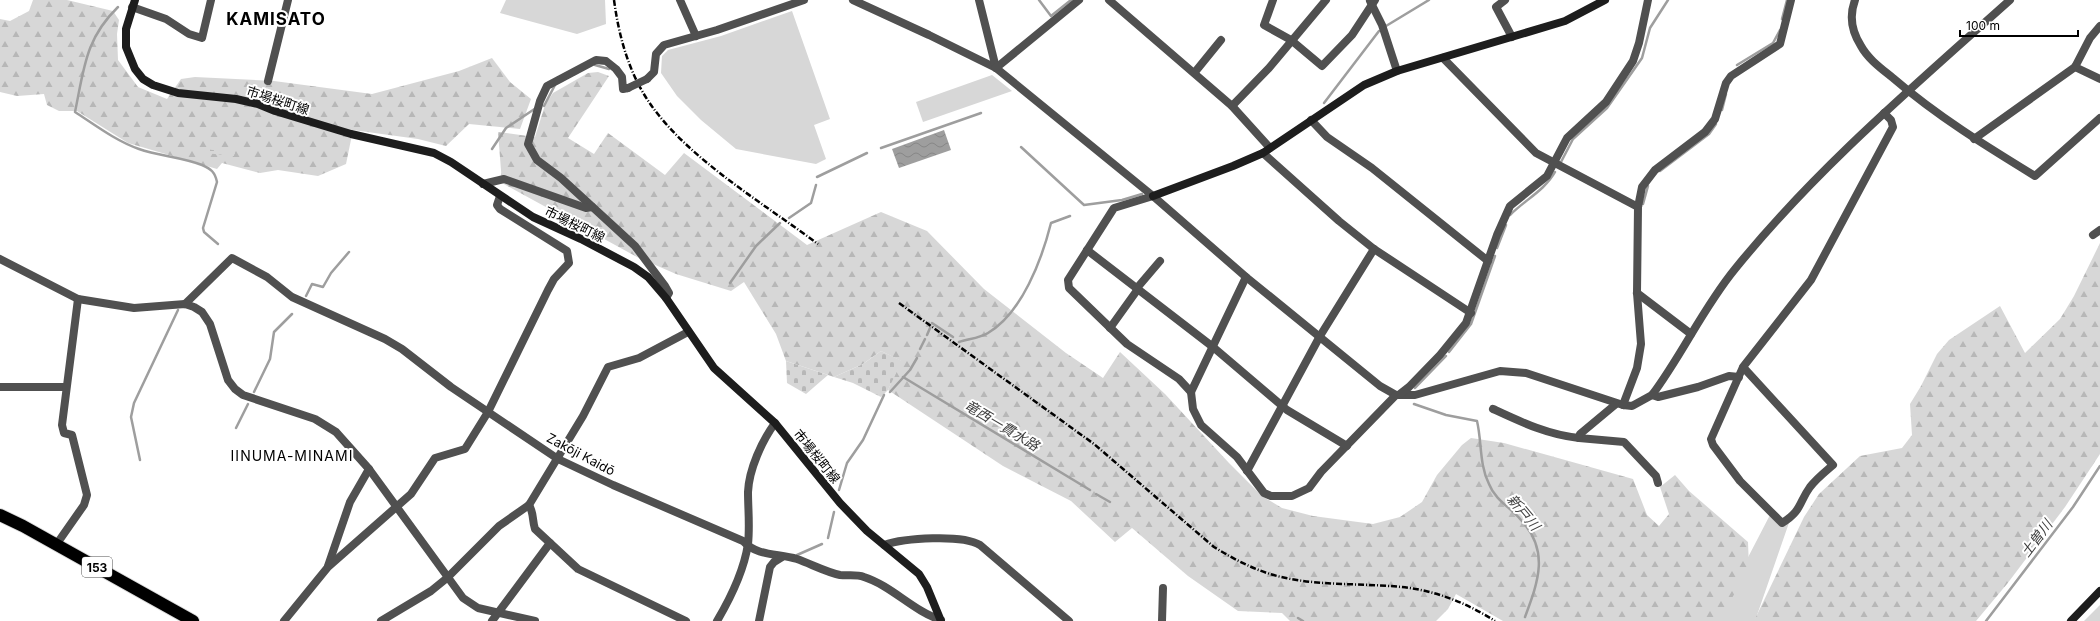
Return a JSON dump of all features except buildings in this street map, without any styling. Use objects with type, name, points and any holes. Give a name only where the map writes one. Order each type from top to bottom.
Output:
[{"type":"highway","name":"153","points":[[0,515],[192,621]]},
{"type":"main road","points":[[1153,196],[1263,153],[1364,85],[1397,71],[1565,21],[1605,0]]},
{"type":"main road","name":"市場桜町線","points":[[133,4],[126,29],[126,47],[135,69],[143,79],[153,85],[178,93],[236,99],[258,104],[275,111],[344,132],[427,151],[451,162],[533,217],[581,239],[634,267],[648,277],[666,298],[714,368],[775,423],[840,503],[884,545],[919,574],[932,597],[941,621]]},
{"type":"main road","points":[[2071,621],[2100,591]]},
{"type":"street","points":[[133,4],[166,19],[189,34],[202,38],[211,0]]},
{"type":"street","points":[[268,81],[288,0]]},
{"type":"street","points":[[680,0],[696,36]]},
{"type":"street","points":[[666,298],[669,292],[666,286],[635,246],[561,178],[537,160],[528,144],[540,101],[547,86],[596,60],[606,61],[616,68],[622,77],[622,89],[628,88],[647,78],[654,72],[656,54],[664,45],[696,36],[804,0]]},
{"type":"street","points":[[853,0],[996,68],[1153,196],[1246,277],[1380,386],[1398,394],[1415,395],[1500,371],[1526,374],[1619,404],[1632,406],[1652,395],[1733,270],[1772,224],[1840,154],[2010,0]]},
{"type":"street","points":[[979,0],[996,68]]},
{"type":"street","points":[[996,68],[1079,0]]},
{"type":"street","points":[[1109,0],[1195,72],[1232,106],[1270,148]]},
{"type":"street","points":[[1273,0],[1264,26],[1291,40],[1322,66],[1352,35],[1372,1]]},
{"type":"street","points":[[1232,106],[1269,68],[1326,0]]},
{"type":"street","points":[[1505,0],[1496,7],[1512,37]]},
{"type":"street","points":[[1246,277],[1191,392],[1193,409],[1201,425],[1237,457],[1264,493],[1271,496],[1292,496],[1309,488],[1321,472],[1398,394],[1409,387],[1440,355],[1466,323],[1471,313],[1497,235],[1510,206],[1547,176],[1567,138],[1606,102],[1633,61],[1639,43],[1648,0]]},
{"type":"street","points":[[1579,438],[1580,434],[1619,404],[1637,368],[1640,344],[1637,293],[1638,207],[1642,187],[1655,170],[1705,132],[1715,119],[1726,83],[1731,76],[1780,44],[1791,0]]},
{"type":"street","points":[[1855,0],[1852,9],[1852,25],[1862,48],[1874,63],[1908,92],[1974,139],[2035,176],[2100,118]]},
{"type":"street","points":[[1372,1],[1382,25],[1397,71]]},
{"type":"street","points":[[1974,139],[2075,67],[2090,38],[2100,26]]},
{"type":"street","points":[[1195,72],[1221,40]]},
{"type":"street","points":[[1443,58],[1536,153],[1554,164],[1638,207]]},
{"type":"street","points":[[2075,67],[2100,79]]},
{"type":"street","points":[[1743,367],[1833,465],[1809,488],[1802,503],[1791,518],[1782,523],[1740,481],[1713,445],[1711,439],[1743,367],[1810,280],[1837,234],[1893,127],[1891,120],[1884,113]]},
{"type":"street","points":[[1311,120],[1327,137],[1372,168],[1488,261]]},
{"type":"street","points":[[1263,153],[1339,221],[1374,249],[1471,313]]},
{"type":"street","points":[[483,184],[504,179],[586,208],[592,208]]},
{"type":"street","points":[[284,621],[328,567],[396,507],[419,484],[435,458],[466,449],[488,412],[554,279],[569,263],[570,258],[567,251],[558,244],[500,210],[498,205],[500,196]]},
{"type":"street","points":[[1153,196],[1114,208],[1068,280],[1069,288],[1127,344],[1179,379],[1191,392]]},
{"type":"street","points":[[2092,235],[2100,230]]},
{"type":"street","points":[[1247,471],[1320,336],[1374,249]]},
{"type":"street","points":[[1087,250],[1213,347],[1282,406],[1347,446]]},
{"type":"street","name":"Zakōji Kaidō","points":[[185,304],[232,258],[267,277],[292,297],[385,339],[488,412],[558,459],[612,485],[743,541],[751,548],[769,555],[794,558],[839,575],[865,577],[878,582],[928,616],[941,621]]},
{"type":"street","points":[[0,259],[78,299],[134,308],[185,304],[202,312],[206,317],[228,380],[235,389],[244,395],[316,419],[327,426],[343,439],[369,469],[458,593],[470,604],[478,608],[535,621]]},
{"type":"street","points":[[1110,328],[1138,288],[1160,261]]},
{"type":"street","points":[[1637,293],[1691,334]]},
{"type":"street","points":[[56,545],[84,505],[87,495],[72,435],[64,433],[62,425],[78,299]]},
{"type":"street","points":[[381,621],[431,591],[447,578],[499,526],[529,505],[558,459],[589,405],[608,367],[639,358],[688,332]]},
{"type":"street","points":[[1652,395],[1658,397],[1698,387],[1729,376],[1739,377]]},
{"type":"street","points":[[0,387],[66,387]]},
{"type":"street","points":[[1493,408],[1546,431],[1579,438],[1624,442],[1656,476],[1658,483]]},
{"type":"street","points":[[717,621],[726,606],[747,545],[749,485],[763,439],[775,423]]},
{"type":"street","points":[[328,567],[350,502],[369,469]]},
{"type":"street","points":[[529,505],[533,511],[533,522],[536,529],[578,569],[686,621]]},
{"type":"street","points":[[884,545],[935,538],[960,538],[972,540],[980,544],[1045,598],[1069,621]]},
{"type":"street","points":[[492,621],[550,543]]},
{"type":"street","points":[[759,621],[770,567],[774,562],[782,557]]},
{"type":"street","points":[[1162,621],[1163,588]]},
{"type":"green space","points":[[33,0],[67,0],[113,11],[119,20],[117,34],[118,60],[138,87],[167,99],[181,79],[195,77],[274,81],[372,94],[459,71],[492,58],[510,82],[531,99],[520,129],[469,124],[446,146],[418,139],[353,130],[346,164],[318,176],[278,170],[260,173],[222,163],[217,169],[128,143],[77,111],[59,111],[47,105],[44,94],[17,96],[0,92],[0,19],[10,21],[29,11]]},
{"type":"green space","points":[[506,0],[605,0],[606,24],[577,34],[500,13]]},
{"type":"green space","points":[[792,11],[830,119],[814,125],[826,159],[816,164],[736,149],[701,120],[677,96],[661,73],[662,56],[668,50],[721,36]]},
{"type":"green space","points":[[598,72],[609,76],[568,138],[594,154],[608,133],[665,175],[684,153],[807,245],[881,212],[927,231],[984,289],[1066,353],[1103,378],[1120,352],[1165,394],[1262,496],[1282,508],[1313,516],[1373,524],[1400,517],[1422,502],[1437,475],[1462,445],[1471,438],[1504,443],[1633,479],[1647,515],[1659,526],[1669,514],[1660,487],[1675,475],[1689,491],[1748,542],[1749,568],[1719,621],[1503,621],[1456,594],[1448,609],[1436,621],[1290,621],[1282,613],[1238,611],[1188,576],[1132,528],[1115,542],[1071,501],[1003,466],[888,390],[901,361],[881,351],[863,364],[834,377],[786,361],[776,334],[744,282],[731,291],[676,274],[637,257],[502,183],[498,132],[535,137],[545,105],[553,93],[588,73]]},
{"type":"green space","points":[[992,75],[1012,91],[923,122],[916,102]]},
{"type":"green space","points":[[205,149],[235,153],[234,156],[205,153]]},
{"type":"green space","points":[[2100,243],[2100,454],[2065,507],[2007,584],[1976,621],[1754,621],[1804,517],[1819,494],[1860,456],[1902,448],[1912,435],[1910,404],[1937,354],[1949,340],[2000,306],[2025,353],[2060,319],[2074,296]]},
{"type":"green space","points":[[881,351],[902,361],[888,390],[881,397],[853,383],[834,377],[863,364]]},
{"type":"green space","points":[[786,361],[828,375],[806,394],[787,383]]},
{"type":"green space","points":[[1771,513],[1782,523],[1791,517],[1755,621],[1715,621]]},
{"type":"green space","points":[[2100,605],[2100,621],[2084,621]]},
{"type":"water","points":[[944,130],[951,150],[899,168],[892,149]]},
{"type":"waterway","points":[[1039,0],[1051,16],[1071,0]]},
{"type":"waterway","points":[[1386,26],[1429,0]]},
{"type":"waterway","points":[[1561,162],[1573,139],[1607,108],[1642,58],[1650,28],[1668,0]]},
{"type":"waterway","points":[[1782,19],[1787,0]]},
{"type":"waterway","points":[[118,7],[107,19],[92,43],[84,68],[75,112],[130,146],[194,162],[205,166],[212,171],[217,182],[203,228],[204,232],[218,244]]},
{"type":"waterway","points":[[1737,65],[1773,43],[1780,30]]},
{"type":"waterway","points":[[1324,103],[1379,31]]},
{"type":"waterway","points":[[595,65],[609,69]]},
{"type":"waterway","points":[[544,106],[555,85]]},
{"type":"waterway","points":[[1722,110],[1726,94]]},
{"type":"waterway","points":[[492,149],[506,128],[536,108]]},
{"type":"waterway","points":[[881,148],[981,113]]},
{"type":"waterway","points":[[1660,171],[1709,134],[1716,124]]},
{"type":"waterway","points":[[1021,147],[1084,205],[1122,200],[1142,194]]},
{"type":"waterway","points":[[817,177],[867,153]]},
{"type":"waterway","points":[[1510,215],[1540,190],[1555,172]]},
{"type":"waterway","points":[[789,218],[811,203],[816,185]]},
{"type":"waterway","points":[[1643,204],[1648,186]]},
{"type":"waterway","points":[[959,342],[985,335],[1000,324],[1011,312],[1021,299],[1029,284],[1042,253],[1051,223],[1070,216]]},
{"type":"waterway","points":[[730,283],[756,246],[780,223]]},
{"type":"waterway","points":[[1497,248],[1506,225]]},
{"type":"waterway","points":[[306,296],[312,284],[323,287],[331,273],[349,252]]},
{"type":"waterway","points":[[1449,352],[1471,324],[1495,256]]},
{"type":"waterway","points":[[140,460],[131,417],[134,403],[178,310]]},
{"type":"waterway","points":[[254,392],[270,359],[274,332],[292,314]]},
{"type":"waterway","points":[[932,323],[953,337]]},
{"type":"waterway","points":[[927,335],[930,328]]},
{"type":"waterway","points":[[920,349],[925,339]]},
{"type":"waterway","points":[[1415,388],[1446,356]]},
{"type":"waterway","name":"竜西一貫水路","points":[[890,392],[910,370],[917,358]]},
{"type":"waterway","name":"竜西一貫水路","points":[[903,377],[1090,490]]},
{"type":"waterway","points":[[839,490],[847,463],[863,440],[884,395]]},
{"type":"waterway","points":[[236,428],[248,404]]},
{"type":"waterway","name":"新戸川","points":[[1414,404],[1446,415],[1477,421],[1482,461],[1492,490],[1495,495],[1521,520],[1536,543],[1539,567],[1534,591],[1525,617]]},
{"type":"waterway","name":"土曽川","points":[[1986,621],[2073,507],[2100,466]]},
{"type":"waterway","name":"竜西一貫水路","points":[[1096,494],[1110,502]]},
{"type":"waterway","points":[[828,538],[834,512]]},
{"type":"waterway","points":[[797,555],[822,544]]},
{"type":"waterway","name":"竜西一貫水路","points":[[1298,618],[1303,621]]},
{"type":"railway","points":[[614,0],[622,41],[631,68],[643,93],[667,125],[686,144],[728,180],[818,244]]},
{"type":"railway","points":[[899,303],[1094,444],[1214,547],[1231,557],[1267,573],[1300,581],[1387,586],[1426,591],[1462,603],[1495,621]]},
{"type":"district","name":"KAMISATO","points":[[276,19]]},
{"type":"district","name":"IINUMA-MINAMI","points":[[292,455]]}]
